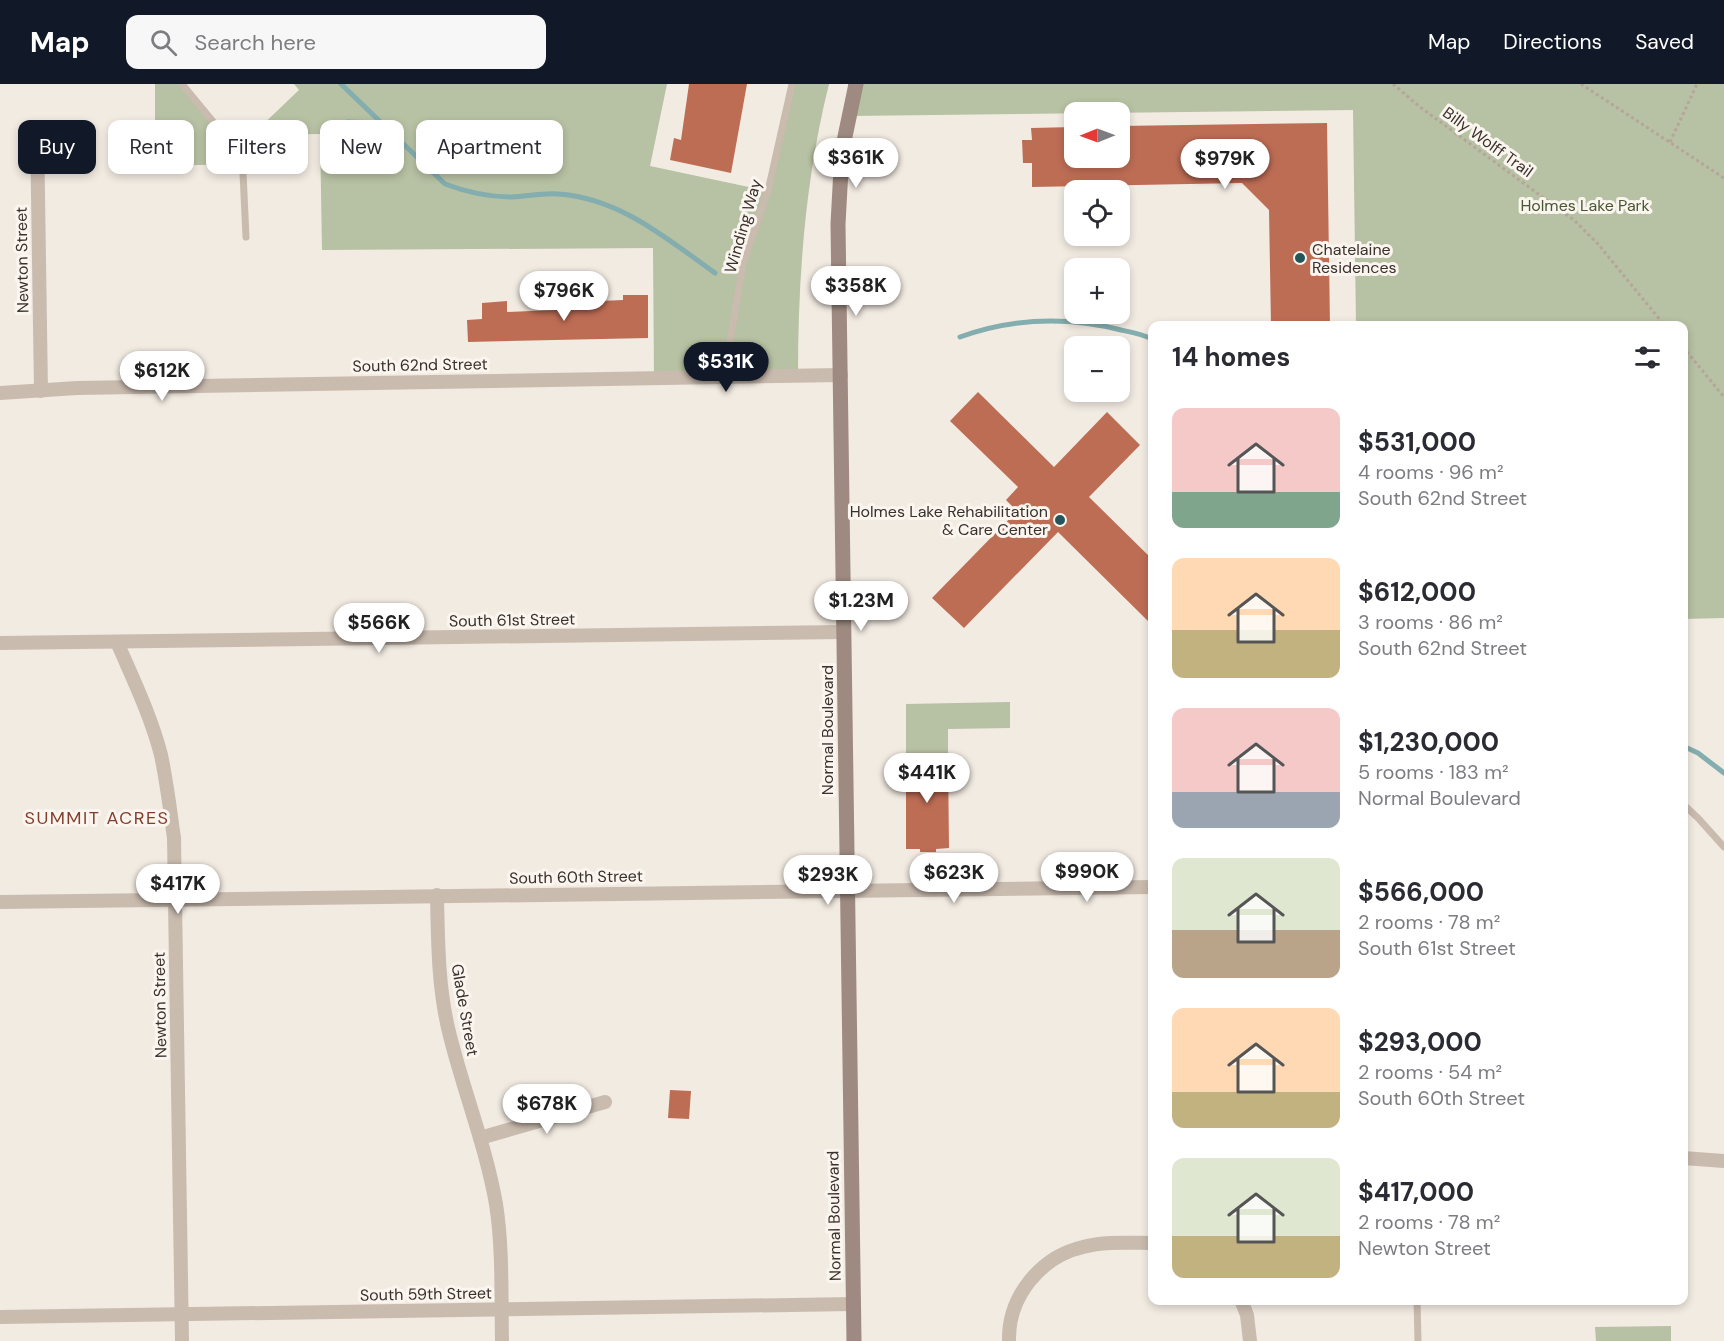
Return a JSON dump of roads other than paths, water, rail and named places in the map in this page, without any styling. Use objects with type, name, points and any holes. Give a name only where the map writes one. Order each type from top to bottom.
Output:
[{"type":"main road","name":"Normal Boulevard","points":[[854,1341],[838,198],[842,152],[856,84]]},
{"type":"street","name":"Newton Street","points":[[38,174],[41,391]]},
{"type":"street","name":"South 62nd Street","points":[[0,393],[77,387],[841,375]]},
{"type":"street","name":"South 61st Street","points":[[0,643],[844,632]]},
{"type":"street","name":"Newton Street","points":[[117,642],[147,712],[160,754],[169,796],[174,838],[182,1341]]},
{"type":"street","name":"South 60th Street","points":[[0,902],[1148,887]]},
{"type":"street","name":"Glade Street","points":[[437,896],[441,988],[450,1035],[480,1138],[496,1206],[500,1242],[502,1341]]},
{"type":"street","points":[[480,1138],[605,1102]]},
{"type":"street","points":[[1688,1158],[1724,1161]]},
{"type":"street","points":[[1009,1341],[1017,1301],[1024,1287],[1038,1271],[1060,1256],[1084,1246],[1148,1243]]},
{"type":"street","name":"South 59th Street","points":[[0,1317],[853,1304]]},
{"type":"street","points":[[1243,1305],[1247,1315],[1250,1341]]},
{"type":"lane","points":[[182,84],[239,153],[243,172],[246,237]]},
{"type":"lane","name":"Winding Way","points":[[724,378],[743,263],[768,191],[792,84]]},
{"type":"lane","points":[[1688,809],[1724,847]]},
{"type":"lane","points":[[1417,1305],[1418,1341]]},
{"type":"waterway","points":[[341,84],[445,184],[470,192],[495,196],[558,194],[602,203],[642,222],[715,273]]},
{"type":"waterway","points":[[960,337],[1000,326],[1060,321],[1100,326],[1148,338]]},
{"type":"waterway","points":[[1688,748],[1698,753],[1724,773]]},
{"type":"place","name":"Chatelaine Residences","points":[[1300,258]]},
{"type":"place","name":"Holmes Lake Rehabilitation & Care Center","points":[[1060,520]]},
{"type":"district","name":"SUMMIT ACRES","points":[[97,818]]},
{"type":"park label","name":"Holmes Lake Park","points":[[1585,205]]}]
